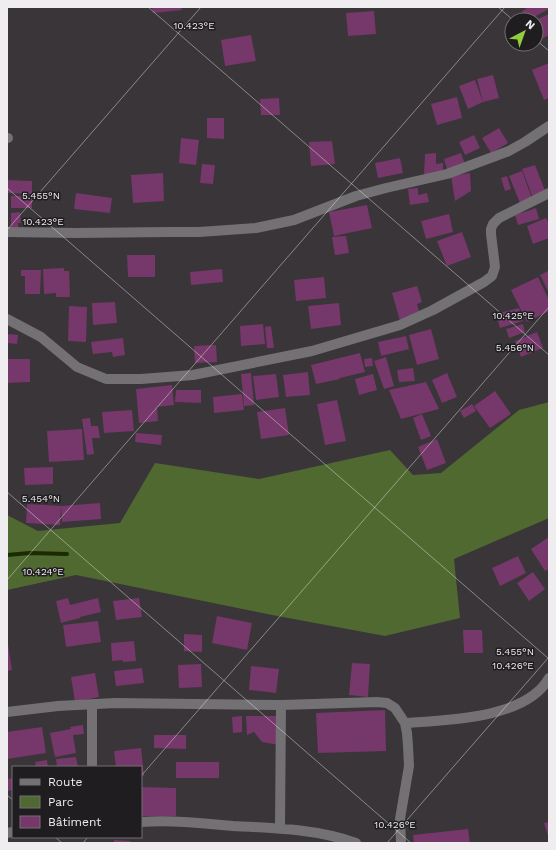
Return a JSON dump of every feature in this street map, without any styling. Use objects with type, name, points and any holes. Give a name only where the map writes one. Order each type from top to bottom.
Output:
[{"type":"street","points":[[7,232],[199,232],[256,228],[294,220],[356,196],[447,174],[509,151],[549,126]]},
{"type":"street","points":[[7,318],[41,337],[77,367],[106,379],[141,379],[193,375],[312,351],[400,325],[433,310],[484,282],[492,276],[495,267],[491,234],[493,224],[499,218],[549,193]]},
{"type":"street","points":[[405,723],[462,718],[503,710],[529,699],[545,685],[549,678]]},
{"type":"street","points":[[7,712],[58,706],[144,703],[281,705],[387,703],[395,708],[405,723],[408,746],[409,766],[400,819],[401,843]]},
{"type":"street","points":[[92,705],[92,766]]},
{"type":"street","points":[[280,828],[281,705]]},
{"type":"street","points":[[142,822],[179,821],[280,828],[326,835],[356,843]]},
{"type":"green space","points":[[549,402],[549,518],[454,559],[460,618],[385,636],[272,615],[76,575],[7,590],[7,515],[38,531],[120,523],[155,463],[259,479],[390,450],[413,475],[441,473],[519,410]]},
{"type":"building","points":[[152,7],[181,7],[182,10],[153,13]]},
{"type":"building","points":[[529,7],[547,7],[549,9],[543,12],[522,11]]},
{"type":"building","points":[[374,11],[376,34],[348,36],[346,13]]},
{"type":"building","points":[[549,14],[549,35],[544,38],[544,16]]},
{"type":"building","points":[[251,35],[256,61],[225,66],[221,40]]},
{"type":"building","points":[[549,63],[549,98],[544,100],[532,70]]},
{"type":"building","points":[[493,75],[499,98],[483,102],[477,79]]},
{"type":"building","points":[[475,80],[483,102],[468,109],[459,86]]},
{"type":"building","points":[[457,97],[462,118],[437,125],[431,104]]},
{"type":"building","points":[[279,98],[280,115],[261,115],[260,99]]},
{"type":"building","points":[[207,118],[224,118],[224,139],[207,138]]},
{"type":"building","points":[[499,128],[508,143],[491,153],[482,138]]},
{"type":"building","points":[[474,135],[480,148],[465,155],[459,142]]},
{"type":"building","points":[[181,138],[199,140],[196,165],[179,163]]},
{"type":"building","points":[[332,141],[335,164],[311,166],[309,142]]},
{"type":"building","points":[[436,153],[436,164],[443,163],[443,174],[424,175],[425,154]]},
{"type":"building","points":[[461,153],[465,164],[447,169],[444,159]]},
{"type":"building","points":[[400,158],[403,173],[378,178],[375,163]]},
{"type":"building","points":[[202,164],[215,165],[213,184],[200,183]]},
{"type":"building","points":[[535,165],[546,193],[533,198],[522,169]]},
{"type":"building","points":[[522,171],[532,198],[520,203],[509,176]]},
{"type":"building","points":[[163,173],[164,201],[133,203],[131,175]]},
{"type":"building","points":[[470,173],[471,191],[455,201],[451,176]]},
{"type":"building","points":[[507,176],[511,189],[505,191],[501,178]]},
{"type":"building","points":[[7,180],[32,181],[32,194],[7,193]]},
{"type":"building","points":[[418,188],[418,195],[427,193],[429,202],[410,205],[408,189]]},
{"type":"building","points":[[76,193],[112,198],[110,213],[74,209]]},
{"type":"building","points":[[11,196],[32,196],[32,208],[11,208]]},
{"type":"building","points":[[367,205],[372,228],[334,236],[329,212]]},
{"type":"building","points":[[536,208],[539,219],[518,225],[515,215]]},
{"type":"building","points":[[20,212],[21,223],[18,223],[18,229],[11,230],[11,213]]},
{"type":"building","points":[[449,214],[453,232],[426,239],[421,221]]},
{"type":"building","points":[[546,218],[549,224],[549,238],[533,244],[527,226]]},
{"type":"building","points":[[462,232],[471,257],[447,266],[437,241]]},
{"type":"building","points":[[346,236],[349,253],[335,255],[332,237]]},
{"type":"building","points":[[127,255],[155,255],[155,277],[128,277]]},
{"type":"building","points":[[64,268],[64,271],[69,271],[70,297],[56,297],[56,293],[44,294],[43,269]]},
{"type":"building","points":[[222,269],[223,282],[191,285],[190,272]]},
{"type":"building","points":[[21,270],[41,270],[40,294],[25,294],[25,276],[21,276]]},
{"type":"building","points":[[548,271],[549,273],[549,293],[540,275]]},
{"type":"building","points":[[324,277],[326,298],[296,301],[294,280]]},
{"type":"building","points":[[538,277],[549,300],[549,311],[527,322],[511,290]]},
{"type":"building","points":[[417,286],[422,302],[417,304],[420,315],[400,321],[392,293]]},
{"type":"building","points":[[115,302],[117,323],[93,325],[92,303]]},
{"type":"building","points":[[339,303],[341,325],[311,329],[308,306]]},
{"type":"building","points":[[69,306],[87,307],[86,342],[68,341]]},
{"type":"building","points":[[519,308],[523,321],[500,328],[496,314]]},
{"type":"building","points":[[263,324],[265,344],[241,346],[240,326]]},
{"type":"building","points":[[523,324],[525,332],[509,338],[506,329]]},
{"type":"building","points":[[271,326],[274,348],[267,348],[265,327]]},
{"type":"building","points":[[431,329],[439,359],[417,365],[409,335]]},
{"type":"building","points":[[537,332],[543,348],[521,357],[515,341]]},
{"type":"building","points":[[7,334],[18,335],[17,344],[7,343]]},
{"type":"building","points":[[406,336],[409,349],[381,356],[378,342]]},
{"type":"building","points":[[123,338],[125,355],[113,357],[112,352],[93,354],[91,342]]},
{"type":"building","points":[[216,345],[217,362],[195,363],[194,346]]},
{"type":"building","points":[[360,353],[365,372],[340,378],[339,374],[340,379],[316,384],[311,365]]},
{"type":"building","points":[[386,357],[394,386],[384,389],[374,361]]},
{"type":"building","points":[[372,358],[373,366],[365,367],[364,359]]},
{"type":"building","points":[[7,359],[30,359],[30,382],[7,383]]},
{"type":"building","points":[[413,368],[415,381],[399,382],[397,370]]},
{"type":"building","points":[[308,372],[310,395],[286,397],[283,375]]},
{"type":"building","points":[[251,373],[254,405],[244,406],[241,374]]},
{"type":"building","points":[[447,373],[457,397],[442,403],[432,380]]},
{"type":"building","points":[[276,374],[279,397],[256,400],[253,376]]},
{"type":"building","points":[[373,374],[377,390],[359,395],[355,379]]},
{"type":"building","points":[[426,382],[439,409],[401,419],[389,390]]},
{"type":"building","points":[[172,385],[174,405],[157,407],[158,421],[139,423],[136,389]]},
{"type":"building","points":[[176,390],[201,390],[201,403],[175,402]]},
{"type":"building","points":[[495,391],[511,414],[490,428],[474,406]]},
{"type":"building","points":[[242,394],[244,410],[214,413],[213,397]]},
{"type":"building","points":[[337,400],[346,441],[325,445],[317,404]]},
{"type":"building","points":[[472,404],[476,411],[464,418],[460,411]]},
{"type":"building","points":[[285,408],[289,435],[261,439],[257,412]]},
{"type":"building","points":[[132,410],[134,431],[104,433],[102,412]]},
{"type":"building","points":[[422,414],[431,436],[421,440],[413,418]]},
{"type":"building","points":[[90,418],[91,426],[98,426],[100,438],[92,438],[94,454],[87,455],[82,419]]},
{"type":"building","points":[[82,429],[84,460],[49,462],[47,431]]},
{"type":"building","points":[[136,433],[162,435],[161,445],[135,442]]},
{"type":"building","points":[[437,439],[446,463],[427,470],[418,447]]},
{"type":"building","points":[[53,467],[53,484],[25,485],[24,468]]},
{"type":"building","points":[[100,503],[101,519],[62,522],[61,506]]},
{"type":"building","points":[[27,504],[61,506],[60,525],[26,523]]},
{"type":"building","points":[[549,537],[549,569],[545,571],[531,549]]},
{"type":"building","points":[[518,556],[526,573],[500,586],[492,568]]},
{"type":"building","points":[[533,572],[545,589],[529,601],[517,583]]},
{"type":"building","points":[[68,598],[70,605],[98,598],[101,612],[61,623],[56,601]]},
{"type":"building","points":[[139,598],[142,617],[116,620],[113,601]]},
{"type":"building","points":[[217,616],[252,623],[247,650],[212,643]]},
{"type":"building","points":[[98,621],[101,642],[66,647],[63,625]]},
{"type":"building","points":[[463,630],[482,630],[483,653],[464,653]]},
{"type":"building","points":[[184,634],[202,635],[202,652],[184,651]]},
{"type":"building","points":[[134,641],[136,661],[112,661],[111,643]]},
{"type":"building","points":[[7,644],[12,670],[7,671]]},
{"type":"building","points":[[352,663],[370,664],[368,697],[349,695]]},
{"type":"building","points":[[201,664],[202,687],[179,688],[178,665]]},
{"type":"building","points":[[251,666],[279,669],[276,693],[249,690]]},
{"type":"building","points":[[142,668],[144,683],[116,686],[114,671]]},
{"type":"building","points":[[95,673],[99,697],[75,702],[71,677]]},
{"type":"building","points":[[385,710],[386,751],[318,753],[316,713]]},
{"type":"building","points":[[242,716],[242,732],[233,733],[232,717]]},
{"type":"building","points":[[246,716],[279,716],[279,745],[262,742],[254,732],[247,735]]},
{"type":"building","points":[[83,725],[84,734],[73,735],[76,753],[55,757],[50,733]]},
{"type":"building","points":[[42,727],[46,753],[7,759],[7,732]]},
{"type":"building","points":[[154,735],[186,735],[186,749],[154,748]]},
{"type":"building","points":[[141,748],[144,776],[142,776],[142,766],[116,766],[114,751]]},
{"type":"building","points":[[76,757],[78,766],[57,766],[56,759]]},
{"type":"building","points":[[47,760],[48,766],[36,766],[35,762]]},
{"type":"building","points":[[176,762],[219,762],[219,778],[176,778]]},
{"type":"building","points":[[12,778],[12,790],[7,791],[7,779]]},
{"type":"building","points":[[142,787],[176,788],[176,816],[142,816]]},
{"type":"building","points":[[549,822],[549,839],[544,823]]},
{"type":"building","points":[[468,829],[470,843],[414,843],[413,835]]},
{"type":"building","points":[[114,840],[130,841],[130,843],[114,843]]},
{"type":"waterway","points":[[7,555],[30,553],[67,554]]}]
